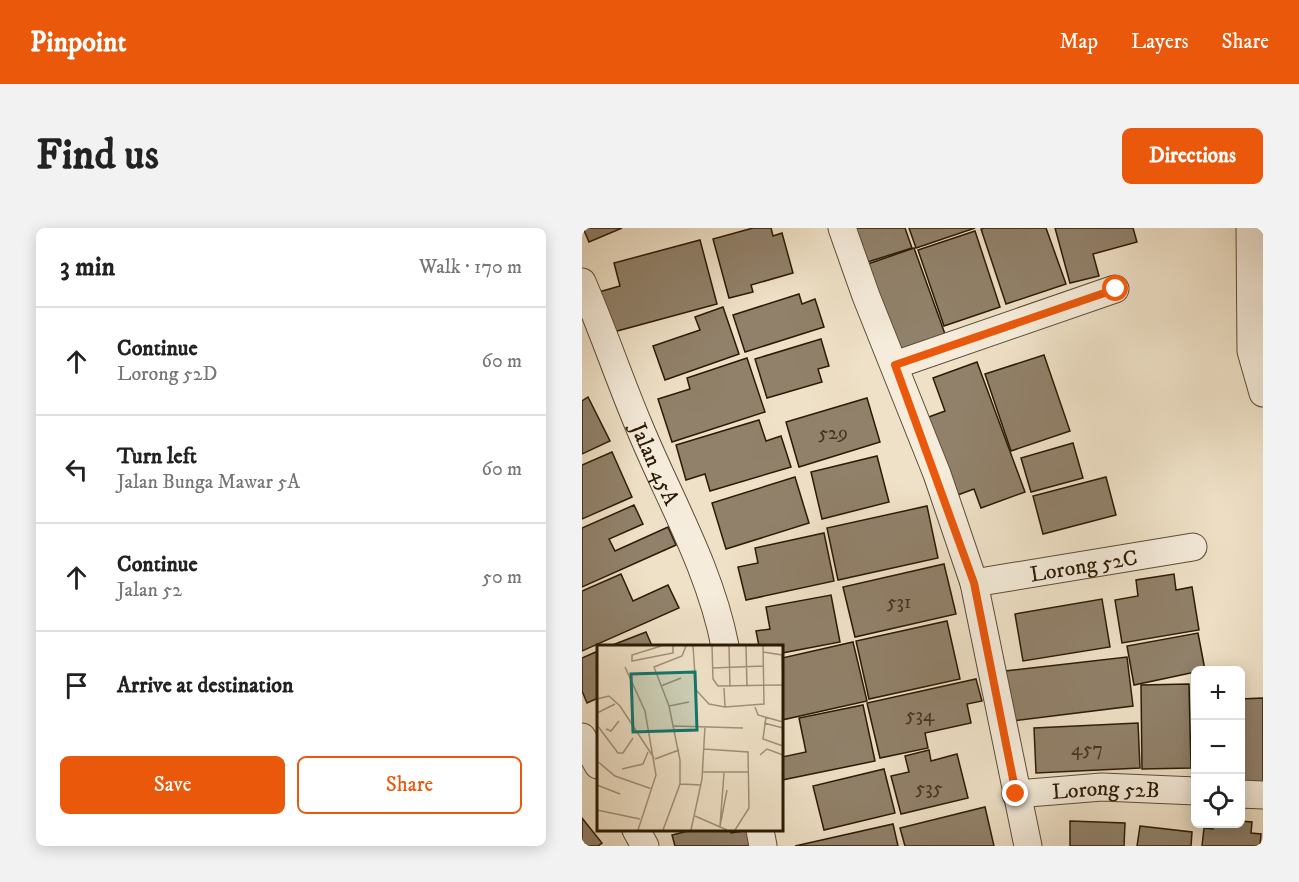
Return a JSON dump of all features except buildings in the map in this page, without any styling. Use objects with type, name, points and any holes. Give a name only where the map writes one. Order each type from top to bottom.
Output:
[{"type":"street","points":[[842,228],[866,296],[895,365],[974,583],[1028,846]]},
{"type":"street","points":[[1250,228],[1251,351],[1263,393]]},
{"type":"street","name":"Jalan 45A","points":[[582,282],[639,427],[694,549],[720,620],[725,645]]},
{"type":"street","points":[[895,365],[1116,289]]},
{"type":"street","name":"Lorong 52C","points":[[974,583],[1193,547]]},
{"type":"street","points":[[582,737],[597,763]]},
{"type":"street","name":"Lorong 52B","points":[[1016,794],[1102,787],[1191,791]]},
{"type":"street","points":[[1245,794],[1263,795]]},
{"type":"street","points":[[637,831],[645,846]]},
{"type":"street","points":[[760,831],[763,846]]},
{"type":"route","points":[[1016,794],[974,583],[937,474],[895,365],[1116,289]]}]
